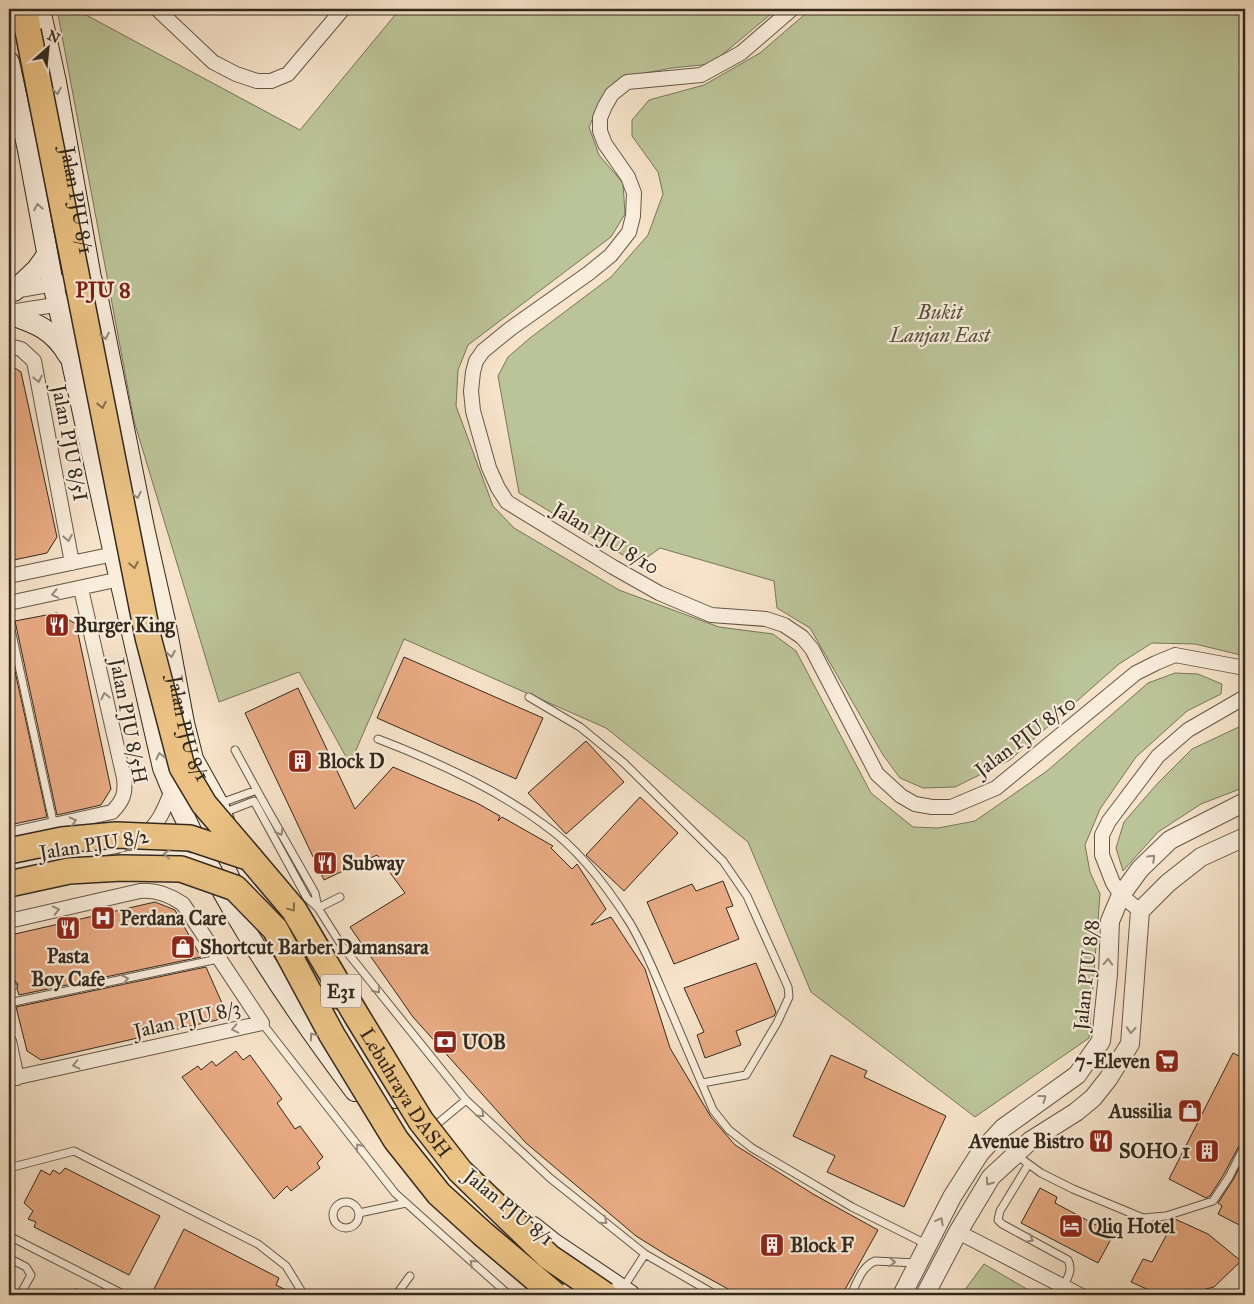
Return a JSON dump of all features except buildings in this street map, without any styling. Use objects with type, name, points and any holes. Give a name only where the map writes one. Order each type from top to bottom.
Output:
[{"type":"highway","name":"Lebuhraya DASH","points":[[25,9],[148,637],[182,767],[204,804],[294,910],[421,1121],[460,1171],[549,1257],[619,1293]]},
{"type":"highway","points":[[9,851],[62,840],[116,835],[190,838],[250,858]]},
{"type":"highway","name":"Lebuhraya DASH","points":[[9,884],[69,871],[122,868],[181,870],[235,888],[274,929],[332,1035],[396,1140],[439,1194],[555,1295]]},
{"type":"main road","name":"Jalan PJU 8/1","points":[[40,9],[56,82],[91,278],[98,299],[144,528],[165,620],[184,723],[193,758],[276,924],[334,1020],[437,1149],[553,1243],[619,1293]]},
{"type":"main road","name":"Jalan PJU 8/1","points":[[9,62],[28,150],[46,255],[59,304],[163,768],[172,790],[212,872],[230,904],[309,1031],[372,1114],[452,1203],[565,1295]]},
{"type":"main road","points":[[12,291],[37,270],[46,255]]},
{"type":"main road","points":[[9,313],[37,324],[50,332],[64,347],[72,363]]},
{"type":"street","points":[[157,9],[213,62],[236,74],[257,81],[271,81],[288,74],[339,10]]},
{"type":"street","name":"Jalan PJU 8/10","points":[[792,9],[740,53],[701,75],[627,82],[612,94],[605,106],[600,118],[600,131],[605,144],[628,177],[634,193],[633,216],[629,232],[611,255],[589,273],[510,329],[483,351],[476,361],[473,372],[471,391],[474,411],[489,468],[507,502],[613,567],[659,592],[711,615],[766,620],[784,625],[802,636],[812,649],[877,774],[901,796],[915,804],[932,807],[951,807],[996,788],[1136,673],[1156,663],[1175,656],[1245,668]]},
{"type":"street","points":[[12,291],[91,278]]},
{"type":"street","points":[[9,313],[98,299]]},
{"type":"street","name":"Jalan PJU 8/5I","points":[[9,346],[21,349],[34,361],[72,563]]},
{"type":"street","points":[[9,576],[114,554]]},
{"type":"street","points":[[9,603],[81,589],[120,579]]},
{"type":"street","name":"Jalan PJU 8/5H","points":[[9,835],[112,812],[120,804],[126,789],[81,589]]},
{"type":"street","points":[[1140,911],[1121,895],[1113,883],[1102,855],[1102,835],[1109,820],[1158,756],[1188,730],[1245,697]]},
{"type":"street","name":"Jalan PJU 8/2","points":[[9,868],[132,843],[154,827],[163,812],[172,790]]},
{"type":"street","name":"Jalan PJU 8/8","points":[[902,1295],[952,1197],[980,1153],[1003,1128],[1076,1075],[1101,1041],[1108,974],[1110,921],[1121,895],[1140,869],[1170,840],[1245,802]]},
{"type":"street","points":[[925,1295],[958,1232],[991,1178],[1022,1160],[1030,1141],[1076,1112],[1093,1098],[1108,1079],[1130,1044],[1140,911],[1168,883],[1201,857],[1245,837]]},
{"type":"street","name":"Jalan PJU 8/2","points":[[9,879],[156,853],[172,854],[186,858],[212,872]]},
{"type":"street","name":"Jalan PJU 8/3","points":[[9,921],[140,890],[149,890],[166,895],[183,904],[262,1023],[13,1079],[9,1041]]},
{"type":"street","points":[[958,1232],[1080,1295]]},
{"type":"lane","points":[[9,620],[54,826]]},
{"type":"lane","points":[[529,698],[580,727],[624,763],[723,861],[747,896],[788,987],[789,997],[777,1023],[746,1075],[702,1083]]},
{"type":"lane","points":[[378,739],[452,771],[498,796],[544,824],[578,855],[608,890],[631,924],[648,958],[714,1110],[729,1130],[752,1148],[852,1207],[927,1244]]},
{"type":"lane","points":[[236,750],[256,790],[315,893],[318,908]]},
{"type":"lane","points":[[220,809],[256,790]]},
{"type":"lane","points":[[220,809],[254,801],[307,898],[318,908],[342,946],[466,1100],[550,1178],[645,1254],[716,1295]]},
{"type":"lane","points":[[318,908],[340,897]]},
{"type":"lane","points":[[9,1003],[218,959]]},
{"type":"lane","points":[[262,1023],[395,1192],[509,1295]]},
{"type":"lane","points":[[425,1134],[466,1100]]},
{"type":"lane","points":[[1063,1287],[1070,1271],[1068,1260],[998,1220],[1022,1160],[1073,1189],[1143,1218],[1166,1216],[1213,1202],[1230,1177],[1245,1145]]},
{"type":"lane","points":[[9,1168],[74,1151],[258,1244],[286,1266],[302,1292],[300,1295]]},
{"type":"lane","points":[[359,1213],[406,1202]]},
{"type":"lane","points":[[9,1236],[125,1295]]},
{"type":"lane","points":[[619,1293],[645,1254]]},
{"type":"lane","points":[[9,1258],[26,1267],[31,1275],[20,1295]]},
{"type":"lane","points":[[851,1295],[864,1269],[875,1261],[918,1263]]},
{"type":"lane","points":[[396,1295],[410,1276]]},
{"type":"lane","points":[[68,1295],[75,1293],[80,1295]]},
{"type":"green space","points":[[57,9],[75,9],[300,130],[400,9],[777,9],[711,64],[672,68],[629,76],[601,100],[589,127],[599,155],[623,183],[625,214],[611,237],[468,345],[458,370],[456,406],[493,506],[514,528],[619,590],[719,627],[773,634],[796,651],[871,793],[913,827],[938,828],[975,821],[1047,771],[1148,683],[1175,673],[1198,674],[1222,684],[1221,694],[1187,711],[1136,757],[1100,809],[1085,845],[1090,872],[1100,894],[1089,1038],[975,1117],[811,992],[748,842],[606,728],[404,639],[350,764],[299,672],[219,702],[134,421]]},
{"type":"green space","name":"Bukit Lanjan East","points":[[811,9],[1245,9],[1245,656],[1195,644],[1152,643],[1119,664],[1010,760],[955,787],[923,788],[900,778],[883,755],[810,628],[777,608],[774,581],[660,548],[638,564],[519,493],[498,376],[508,357],[530,338],[611,277],[648,235],[663,194],[658,172],[632,136],[632,120],[649,100],[704,85],[760,53]]},
{"type":"green space","points":[[1245,722],[1245,787],[1201,804],[1158,832],[1123,871],[1116,848],[1124,822],[1157,784],[1192,749],[1241,726]]},
{"type":"green space","points":[[984,1264],[1037,1295],[961,1295]]},
{"type":"place","name":"Burger King","points":[[57,625]]},
{"type":"place","name":"Block D","points":[[300,761]]},
{"type":"place","name":"Subway","points":[[325,863]]},
{"type":"place","name":"Perdana Care","points":[[103,918]]},
{"type":"place","name":"Pasta Boy Cafe","points":[[68,928]]},
{"type":"place","name":"Shortcut Barber Damansara","points":[[183,947]]},
{"type":"place","name":"UOB","points":[[445,1042]]},
{"type":"place","name":"7-Eleven","points":[[1167,1061]]},
{"type":"place","name":"Aussilia","points":[[1190,1111]]},
{"type":"place","name":"Avenue Bistro","points":[[1101,1141]]},
{"type":"place","name":"SOHO 1","points":[[1207,1151]]},
{"type":"place","name":"Qliq Hotel","points":[[1071,1226]]},
{"type":"place","name":"Block F","points":[[772,1245]]},
{"type":"district","name":"PJU 8","points":[[103,289]]}]
